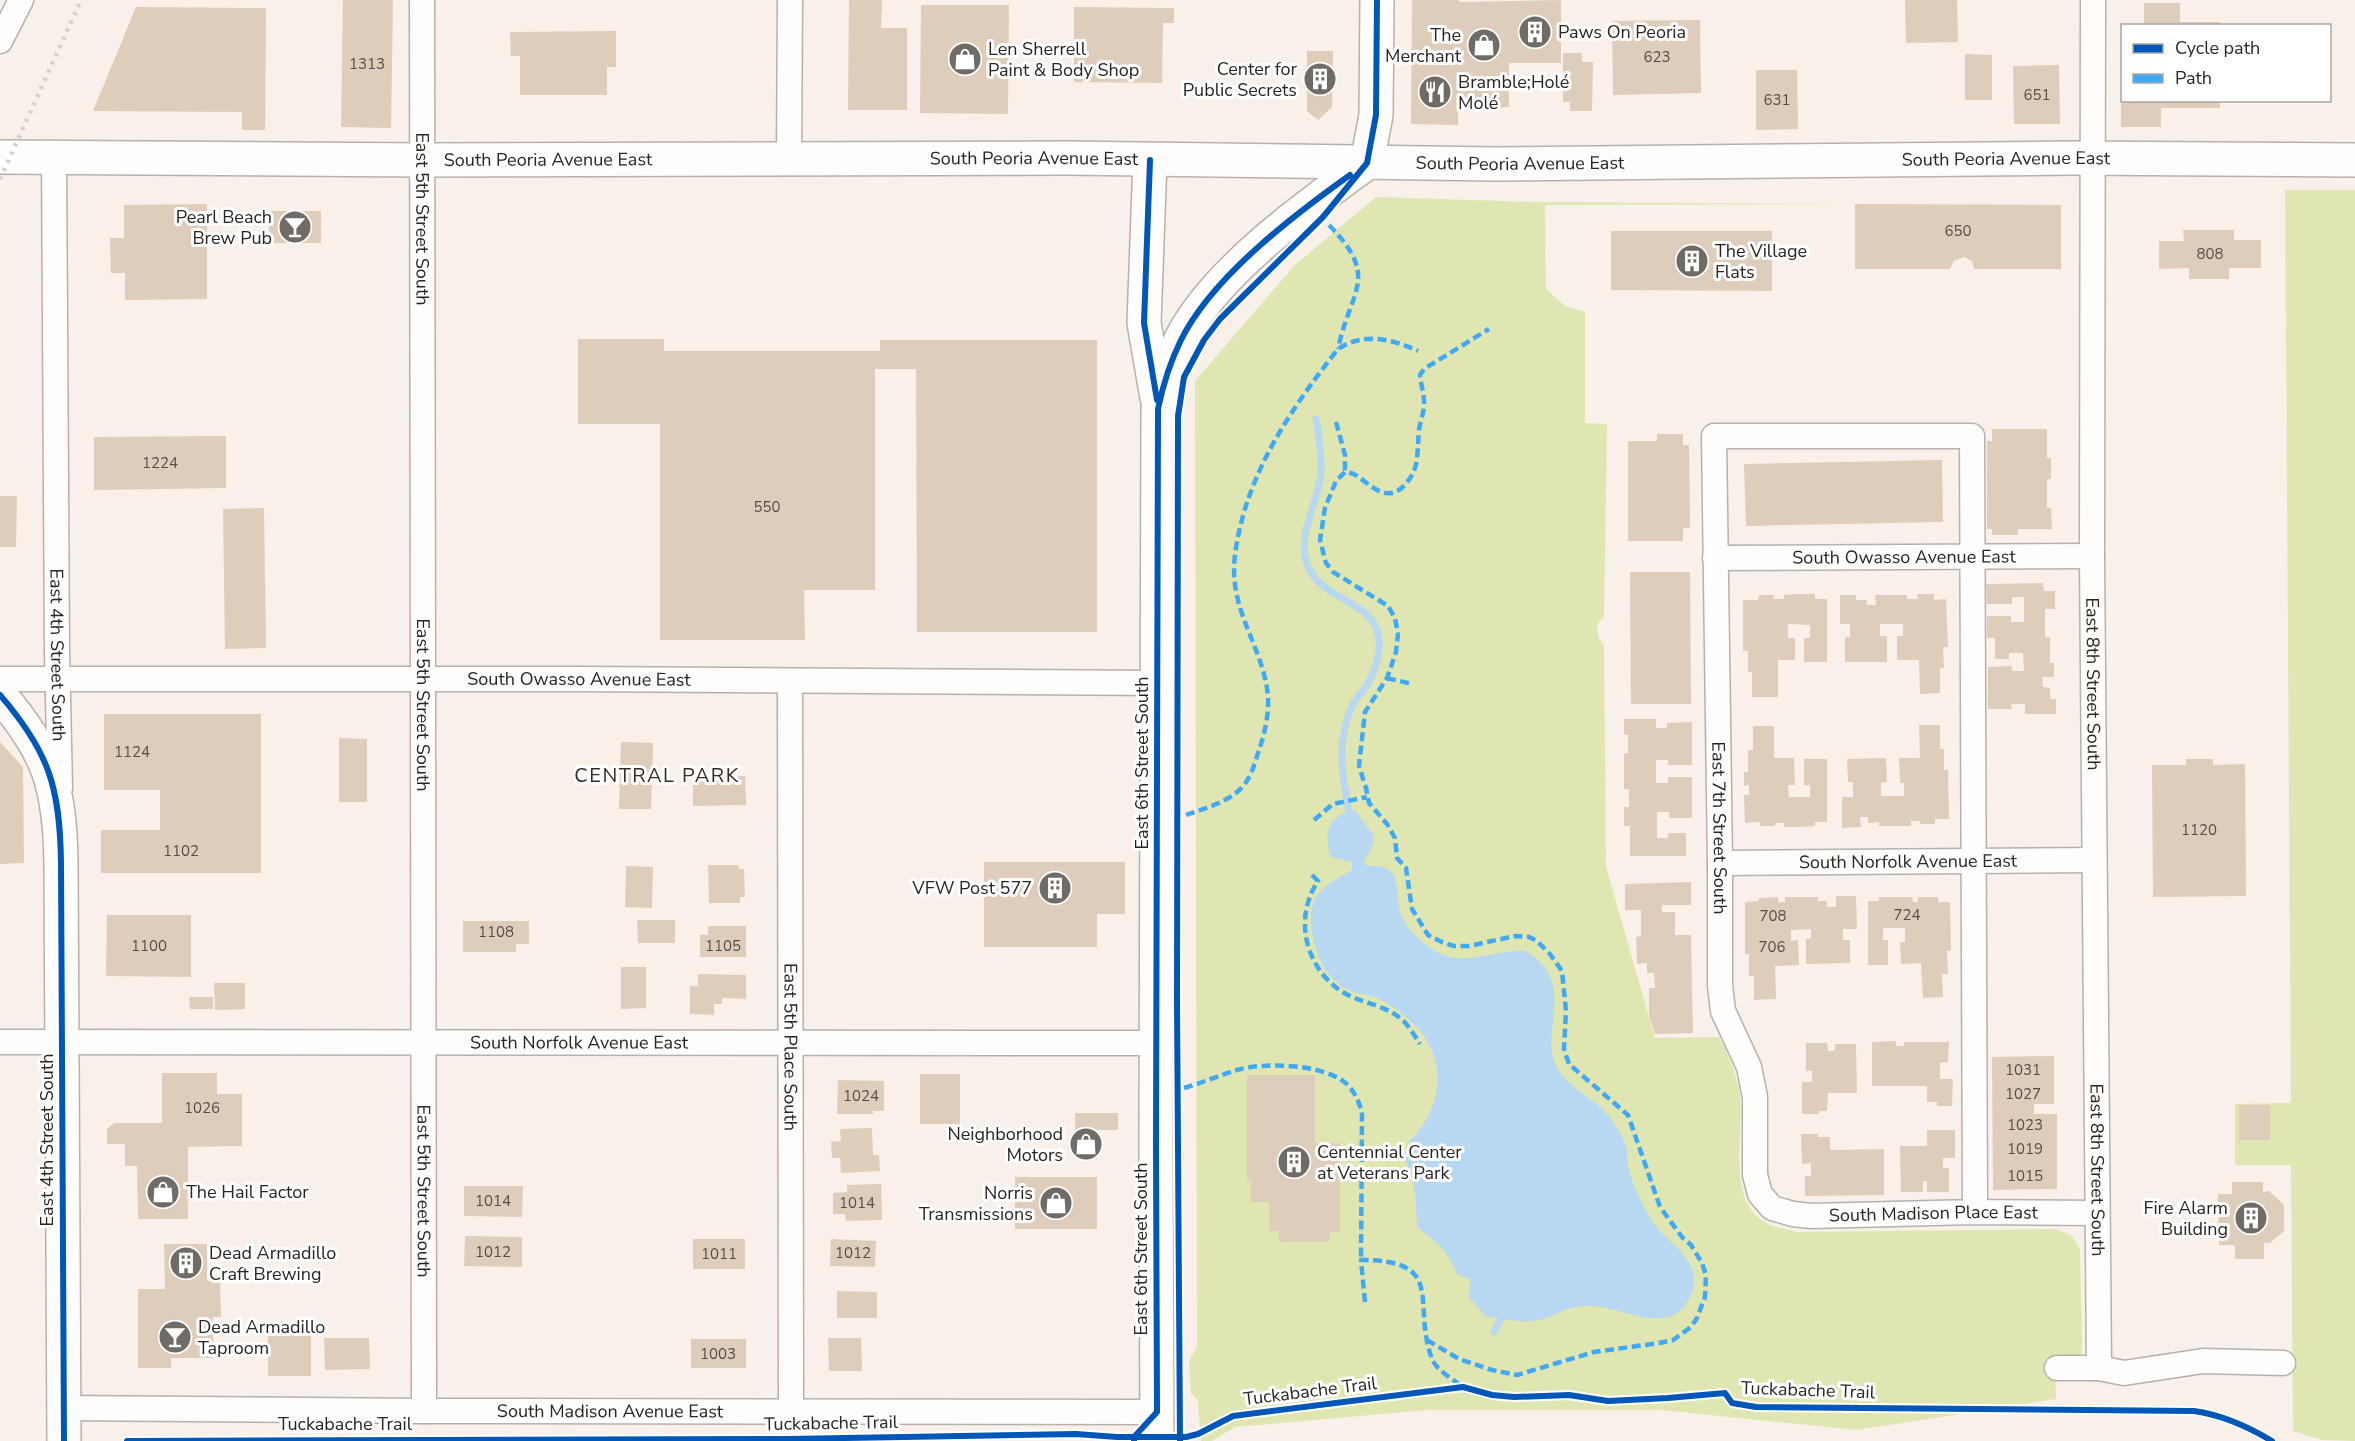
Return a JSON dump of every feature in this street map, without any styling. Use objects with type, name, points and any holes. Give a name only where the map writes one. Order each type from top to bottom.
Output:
[{"type":"street","points":[[0,41],[21,0]]},
{"type":"street","name":"East 5th Street South","points":[[422,0],[424,1411]]},
{"type":"street","points":[[789,160],[790,0]]},
{"type":"street","points":[[1367,163],[1376,115],[1377,0]]},
{"type":"street","name":"East 8th Street South","points":[[2093,0],[2092,556],[2099,1368]]},
{"type":"street","name":"South Peoria Avenue East","points":[[0,157],[422,160],[1067,158],[1495,164],[2093,158],[2355,160]]},
{"type":"street","name":"East 4th Street South","points":[[54,157],[64,1441]]},
{"type":"street","points":[[1150,160],[1144,323],[1158,409]]},
{"type":"street","name":"East 6th Street South","points":[[1157,1426],[1158,409],[1164,383],[1181,338],[1221,284],[1294,216],[1367,163]]},
{"type":"street","name":"East 7th Street South","points":[[1772,1208],[1760,1194],[1755,1175],[1755,1097],[1749,1067],[1731,1029],[1722,1002],[1720,985],[1714,436],[1972,436],[1972,557]]},
{"type":"street","name":"South Owasso Avenue East","points":[[1715,558],[2092,556]]},
{"type":"street","points":[[1972,557],[1975,1212]]},
{"type":"street","name":"South Owasso Avenue East","points":[[0,679],[1157,683]]},
{"type":"street","name":"East 5th Place South","points":[[790,681],[791,1412]]},
{"type":"street","points":[[0,695],[33,738],[44,758],[52,778],[58,804],[61,838]]},
{"type":"street","name":"South Norfolk Avenue East","points":[[1720,862],[2094,860]]},
{"type":"street","name":"South Norfolk Avenue East","points":[[0,1042],[1157,1043]]},
{"type":"street","name":"South Madison Place East","points":[[1772,1208],[1792,1214],[1811,1216],[1975,1212],[2097,1213]]},
{"type":"street","points":[[2057,1368],[2099,1368],[2124,1373],[2203,1362],[2283,1363]]},
{"type":"street","name":"South Madison Avenue East","points":[[64,1408],[791,1412],[1157,1426]]},
{"type":"green space","points":[[2285,190],[2355,190],[2355,1441],[2322,1440],[2293,1431],[2291,1165],[2235,1165],[2235,1104],[2291,1103]]},
{"type":"green space","points":[[1376,197],[1535,202],[1846,204],[1545,205],[1546,289],[1565,306],[1585,312],[1585,423],[1607,424],[1604,616],[1597,625],[1598,637],[1604,646],[1606,867],[1655,1038],[1719,1037],[1728,1056],[1739,1089],[1741,1105],[1739,1158],[1743,1192],[1749,1206],[1759,1218],[1773,1226],[1798,1232],[2056,1229],[2071,1235],[2080,1249],[2082,1352],[2078,1359],[2055,1364],[2056,1399],[1857,1430],[1661,1410],[1427,1410],[1235,1427],[1212,1441],[1201,1441],[1198,1401],[1191,1393],[1189,1361],[1197,1347],[1195,381],[1295,265]]},
{"type":"water","points":[[1355,810],[1374,836],[1372,847],[1363,862],[1368,866],[1388,870],[1393,874],[1401,914],[1408,927],[1424,943],[1443,955],[1453,958],[1473,958],[1526,951],[1542,964],[1551,979],[1554,995],[1551,1043],[1553,1057],[1559,1071],[1569,1083],[1600,1107],[1615,1125],[1626,1144],[1628,1164],[1635,1187],[1652,1221],[1691,1266],[1694,1274],[1692,1293],[1686,1304],[1676,1313],[1671,1316],[1650,1318],[1605,1308],[1582,1306],[1533,1321],[1485,1316],[1468,1296],[1471,1280],[1457,1274],[1446,1253],[1417,1227],[1415,1193],[1406,1162],[1406,1151],[1428,1116],[1435,1098],[1438,1079],[1432,1051],[1416,1027],[1393,1007],[1377,998],[1350,991],[1333,979],[1317,953],[1312,933],[1311,912],[1317,896],[1328,884],[1352,870],[1352,862],[1331,857],[1327,841],[1330,826],[1339,816]]},
{"type":"building","points":[[343,0],[393,0],[391,128],[341,127]]},
{"type":"building","points":[[849,0],[882,0],[881,28],[907,28],[907,110],[848,110]]},
{"type":"building","points":[[1412,0],[1459,0],[1459,2],[1561,0],[1561,63],[1509,63],[1509,107],[1458,108],[1458,125],[1411,124]]},
{"type":"building","points":[[1905,0],[1957,0],[1958,42],[1906,43]]},
{"type":"building","points":[[2144,3],[2180,3],[2180,22],[2220,22],[2220,24],[2144,24]]},
{"type":"building","name":"Len Sherrell Paint & Body Shop","points":[[921,5],[1009,5],[1008,114],[920,113]]},
{"type":"building","points":[[136,7],[266,8],[265,130],[242,130],[242,112],[93,111]]},
{"type":"building","name":"Len Sherrell Paint & Body Shop","points":[[1074,7],[1174,8],[1174,23],[1163,23],[1162,83],[1074,82]]},
{"type":"building","points":[[1700,20],[1701,93],[1613,95],[1612,21]]},
{"type":"building","points":[[616,31],[616,67],[607,67],[607,95],[520,95],[520,56],[511,56],[510,32]]},
{"type":"building","name":"Center for Public Secrets","points":[[1307,51],[1333,51],[1332,107],[1318,120],[1307,111]]},
{"type":"building","points":[[1563,53],[1582,53],[1582,62],[1593,62],[1592,111],[1570,111],[1570,102],[1563,102]]},
{"type":"building","points":[[1965,54],[1992,55],[1992,100],[1965,100]]},
{"type":"building","points":[[2059,65],[2060,124],[2014,124],[2013,66]]},
{"type":"building","points":[[1756,70],[1797,70],[1798,129],[1756,130]]},
{"type":"building","points":[[2121,102],[2220,102],[2220,108],[2161,108],[2161,127],[2121,127]]},
{"type":"building","points":[[207,204],[207,299],[125,300],[125,273],[111,273],[110,238],[124,238],[124,205]]},
{"type":"building","points":[[1855,204],[2061,205],[2061,269],[1974,269],[1972,261],[1964,257],[1954,261],[1950,269],[1855,269]]},
{"type":"building","name":"Pearl Beach Brew Pub","points":[[269,211],[321,211],[321,243],[269,243]]},
{"type":"building","points":[[2183,230],[2234,230],[2234,240],[2261,240],[2261,268],[2229,268],[2229,279],[2189,279],[2189,268],[2159,269],[2159,241],[2184,241]]},
{"type":"building","name":"The Village Flats","points":[[1611,231],[1772,231],[1772,291],[1611,290]]},
{"type":"building","points":[[578,339],[664,339],[664,351],[880,351],[880,340],[1097,340],[1097,632],[917,632],[916,369],[875,369],[875,590],[804,590],[805,640],[660,640],[660,424],[578,424]]},
{"type":"building","points":[[1992,429],[2047,429],[2047,458],[2051,458],[2051,479],[2047,479],[2047,508],[2051,508],[2052,529],[2018,529],[2018,535],[1992,535],[1992,529],[1987,529],[1987,441],[1992,441]]},
{"type":"building","points":[[1657,434],[1683,434],[1683,445],[1689,445],[1690,528],[1683,528],[1683,541],[1628,541],[1628,441],[1657,441]]},
{"type":"building","points":[[226,436],[226,488],[94,490],[94,437]]},
{"type":"building","points":[[1942,460],[1943,522],[1746,526],[1744,464]]},
{"type":"building","points":[[0,496],[17,496],[16,547],[0,547]]},
{"type":"building","points":[[264,508],[266,648],[225,649],[223,509]]},
{"type":"building","points":[[1630,572],[1690,572],[1691,704],[1631,704]]},
{"type":"building","points":[[2043,583],[2044,591],[2055,591],[2055,609],[2045,609],[2045,637],[2050,637],[2050,663],[2054,663],[2054,677],[2042,677],[2043,687],[2050,688],[2050,699],[2056,699],[2056,714],[2025,714],[2025,704],[2011,704],[2012,709],[1988,709],[1988,667],[2012,666],[2012,671],[2024,671],[2023,653],[2009,653],[2009,659],[1995,659],[1995,638],[1987,638],[1987,616],[2011,616],[2011,622],[2024,622],[2024,597],[2012,597],[2012,604],[1987,604],[1986,584]]},
{"type":"building","points":[[1815,594],[1815,599],[1827,599],[1827,662],[1804,662],[1804,638],[1810,638],[1810,625],[1788,624],[1788,638],[1795,638],[1795,660],[1778,660],[1778,697],[1752,697],[1752,672],[1748,672],[1748,651],[1743,651],[1743,600],[1758,600],[1759,595],[1774,595],[1773,599],[1784,599],[1784,595]]},
{"type":"building","points":[[1917,594],[1934,594],[1934,600],[1946,599],[1948,647],[1943,647],[1944,668],[1940,668],[1940,693],[1920,694],[1919,660],[1897,660],[1897,636],[1903,636],[1903,624],[1880,624],[1880,636],[1887,636],[1887,662],[1845,662],[1845,637],[1850,637],[1850,624],[1840,624],[1840,595],[1856,595],[1856,600],[1867,600],[1866,605],[1876,605],[1875,595],[1907,595],[1907,599],[1918,599]]},
{"type":"building","points":[[104,714],[261,714],[261,873],[101,873],[101,830],[160,830],[160,790],[104,790]]},
{"type":"building","points":[[1624,719],[1656,719],[1656,728],[1667,728],[1667,723],[1692,722],[1692,765],[1668,765],[1668,760],[1656,760],[1656,783],[1668,783],[1668,777],[1692,777],[1692,818],[1669,818],[1669,812],[1657,812],[1657,838],[1668,838],[1668,833],[1686,833],[1686,856],[1630,856],[1630,826],[1624,826],[1624,807],[1629,807],[1629,789],[1624,789],[1624,753],[1628,753],[1628,735],[1624,735]]},
{"type":"building","points":[[1919,725],[1940,725],[1940,749],[1944,749],[1944,770],[1948,770],[1949,819],[1935,819],[1935,824],[1920,824],[1920,821],[1911,821],[1911,826],[1879,826],[1879,822],[1868,823],[1868,817],[1860,817],[1861,827],[1842,828],[1842,797],[1853,797],[1853,782],[1848,782],[1847,759],[1886,758],[1887,782],[1881,783],[1881,796],[1904,796],[1904,783],[1900,783],[1899,758],[1920,758]]},
{"type":"building","points":[[1753,726],[1774,726],[1774,758],[1794,758],[1795,785],[1788,785],[1789,797],[1810,797],[1810,785],[1804,785],[1804,759],[1827,759],[1827,822],[1815,822],[1815,826],[1801,827],[1784,827],[1784,823],[1775,823],[1775,826],[1760,826],[1760,822],[1745,823],[1744,795],[1749,795],[1749,785],[1744,786],[1744,772],[1748,772],[1748,750],[1753,750]]},
{"type":"building","points":[[339,738],[367,739],[367,802],[339,802]]},
{"type":"building","points":[[0,742],[23,767],[24,863],[0,864]]},
{"type":"building","points":[[621,742],[653,743],[651,809],[619,809]]},
{"type":"building","points":[[2186,759],[2213,759],[2213,765],[2245,764],[2246,896],[2153,897],[2152,765],[2186,765]]},
{"type":"building","points":[[745,776],[746,805],[693,806],[693,777]]},
{"type":"building","name":"VFW Post 577","points":[[984,862],[1125,862],[1125,914],[1097,914],[1097,947],[984,947]]},
{"type":"building","points":[[708,865],[738,865],[739,869],[744,869],[745,897],[740,897],[740,903],[709,903]]},
{"type":"building","points":[[626,866],[653,867],[652,908],[625,907]]},
{"type":"building","points":[[1691,882],[1691,905],[1662,905],[1662,912],[1675,912],[1675,935],[1691,935],[1693,1033],[1655,1034],[1649,1016],[1649,988],[1655,988],[1654,973],[1647,973],[1647,963],[1637,964],[1636,937],[1641,936],[1641,910],[1625,910],[1625,884]]},
{"type":"building","points":[[1836,896],[1856,896],[1857,929],[1843,929],[1843,940],[1850,940],[1850,963],[1806,964],[1806,939],[1811,939],[1811,929],[1791,930],[1791,941],[1798,940],[1799,965],[1775,966],[1776,999],[1754,1000],[1754,976],[1749,976],[1749,954],[1745,954],[1745,902],[1759,901],[1759,898],[1778,897],[1778,902],[1785,902],[1785,897],[1818,897],[1818,901],[1827,901],[1827,907],[1836,907]]},
{"type":"building","points":[[1879,897],[1912,897],[1913,902],[1918,902],[1918,897],[1938,897],[1938,902],[1950,902],[1951,951],[1947,951],[1948,974],[1942,974],[1943,997],[1923,998],[1921,963],[1901,964],[1900,942],[1905,942],[1905,928],[1883,928],[1883,940],[1888,940],[1888,965],[1868,965],[1868,901],[1879,901]]},
{"type":"building","points":[[107,915],[191,915],[191,977],[106,976]]},
{"type":"building","points":[[637,920],[675,920],[675,943],[638,943]]},
{"type":"building","points":[[463,921],[529,921],[529,944],[516,944],[516,952],[463,952]]},
{"type":"building","points":[[708,926],[746,926],[746,957],[700,957],[700,935],[708,935]]},
{"type":"building","points":[[621,967],[646,967],[646,1008],[621,1009]]},
{"type":"building","points":[[698,974],[746,975],[746,999],[722,998],[722,1004],[714,1004],[714,1015],[690,1014],[690,986],[698,986]]},
{"type":"building","points":[[214,983],[245,983],[245,1009],[215,1010]]},
{"type":"building","points":[[189,997],[213,997],[213,1009],[190,1009]]},
{"type":"building","points":[[1896,1041],[1896,1046],[1904,1046],[1904,1042],[1949,1042],[1948,1062],[1940,1063],[1940,1079],[1953,1079],[1952,1106],[1937,1106],[1937,1102],[1927,1102],[1927,1086],[1872,1086],[1872,1042]]},
{"type":"building","points":[[1806,1043],[1827,1043],[1828,1051],[1835,1051],[1835,1044],[1856,1044],[1857,1093],[1828,1093],[1827,1111],[1819,1111],[1819,1114],[1802,1114],[1802,1082],[1812,1082],[1812,1071],[1806,1071]]},
{"type":"building","points":[[2054,1056],[2054,1104],[2034,1104],[2034,1114],[2057,1114],[2057,1189],[1993,1190],[1992,1057]]},
{"type":"building","points":[[162,1073],[217,1073],[217,1094],[242,1094],[242,1146],[188,1147],[188,1219],[138,1219],[137,1166],[125,1166],[125,1144],[107,1144],[107,1129],[114,1123],[162,1123]]},
{"type":"building","points":[[920,1074],[960,1074],[960,1124],[920,1124]]},
{"type":"building","name":"Centennial Center at Veterans Park","points":[[1247,1075],[1315,1075],[1315,1143],[1340,1143],[1340,1232],[1330,1232],[1330,1241],[1279,1242],[1279,1231],[1269,1231],[1269,1202],[1251,1202],[1251,1181],[1247,1181]]},
{"type":"building","points":[[838,1080],[884,1081],[884,1111],[873,1111],[873,1114],[837,1114]]},
{"type":"building","points":[[2239,1105],[2270,1105],[2270,1140],[2239,1140]]},
{"type":"building","name":"Neighborhood Motors","points":[[1075,1113],[1118,1113],[1118,1130],[1097,1130],[1097,1159],[1076,1159]]},
{"type":"building","points":[[872,1128],[873,1155],[879,1155],[880,1171],[841,1173],[840,1158],[832,1158],[831,1142],[841,1141],[840,1129]]},
{"type":"building","points":[[1927,1130],[1955,1130],[1955,1158],[1943,1158],[1943,1168],[1949,1168],[1949,1192],[1927,1192],[1927,1181],[1923,1181],[1923,1192],[1901,1192],[1900,1146],[1927,1146]]},
{"type":"building","points":[[1801,1134],[1830,1137],[1830,1150],[1884,1149],[1884,1195],[1805,1196],[1805,1176],[1811,1176],[1811,1163],[1802,1164]]},
{"type":"building","name":"Norris Transmissions","points":[[1015,1177],[1097,1177],[1097,1229],[1015,1229]]},
{"type":"building","name":"Fire Alarm Building","points":[[2232,1182],[2263,1182],[2263,1192],[2269,1191],[2284,1205],[2284,1231],[2270,1243],[2264,1243],[2264,1259],[2235,1259],[2235,1245],[2219,1245],[2218,1194],[2232,1194]]},
{"type":"building","points":[[881,1184],[882,1220],[846,1221],[845,1214],[833,1214],[833,1193],[847,1192],[847,1185]]},
{"type":"building","points":[[464,1186],[523,1186],[522,1217],[464,1216]]},
{"type":"building","points":[[465,1236],[522,1237],[522,1267],[464,1266]]},
{"type":"building","points":[[693,1239],[745,1239],[745,1269],[693,1269]]},
{"type":"building","points":[[831,1239],[876,1241],[875,1267],[830,1266]]},
{"type":"building","points":[[164,1244],[207,1244],[207,1281],[220,1281],[221,1317],[213,1317],[213,1358],[171,1358],[171,1368],[138,1368],[138,1289],[165,1289]]},
{"type":"building","points":[[837,1291],[877,1292],[877,1318],[837,1318]]},
{"type":"building","points":[[268,1327],[311,1328],[311,1376],[268,1376]]},
{"type":"building","points":[[324,1338],[369,1338],[370,1369],[325,1370]]},
{"type":"building","points":[[828,1338],[861,1338],[862,1371],[829,1371]]},
{"type":"building","points":[[691,1339],[746,1339],[746,1368],[691,1368]]},
{"type":"waterway","points":[[1316,419],[1321,453],[1321,473],[1305,537],[1306,562],[1320,583],[1369,617],[1376,627],[1379,638],[1378,655],[1373,672],[1367,685],[1353,704],[1344,730],[1342,757],[1349,811]]},
{"type":"waterway","points":[[1494,1332],[1501,1318]]},
{"type":"railway","points":[[0,179],[81,0]]},
{"type":"marked path","points":[[1329,225],[1345,243],[1354,258],[1358,272],[1358,285],[1338,349]]},
{"type":"marked path","points":[[1427,1340],[1459,1359],[1492,1370],[1517,1375],[1594,1352],[1673,1340],[1691,1327],[1705,1297],[1706,1275],[1702,1263],[1691,1245],[1682,1237],[1660,1207],[1628,1115],[1569,1064],[1564,1049],[1566,1011],[1562,971],[1550,954],[1537,941],[1529,937],[1515,936],[1469,946],[1454,946],[1428,935],[1412,909],[1406,868],[1397,858],[1395,838],[1387,824],[1369,803],[1359,766],[1365,712],[1387,678],[1396,652],[1398,634],[1395,618],[1388,606],[1333,572],[1326,563],[1320,540],[1325,508],[1336,481],[1345,472],[1355,475],[1380,492],[1392,493],[1403,487],[1411,477],[1416,465],[1419,430],[1424,407],[1420,375],[1424,369],[1489,329]]},
{"type":"marked path","points":[[1186,815],[1229,798],[1243,786],[1253,769],[1265,730],[1268,703],[1265,678],[1241,611],[1234,575],[1240,526],[1259,471],[1287,420],[1338,349],[1358,340],[1378,339],[1398,343],[1418,351]]},
{"type":"marked path","points":[[1336,422],[1345,455],[1345,472]]},
{"type":"marked path","points":[[1387,678],[1412,684]]},
{"type":"marked path","points":[[1314,820],[1333,804],[1367,797]]},
{"type":"marked path","points":[[1312,875],[1318,881],[1306,910],[1305,925],[1311,955],[1318,968],[1328,981],[1341,991],[1400,1018],[1420,1044]]},
{"type":"marked path","points":[[1184,1088],[1248,1067],[1276,1065],[1321,1071],[1347,1084],[1355,1095],[1362,1112],[1361,1260]]},
{"type":"marked path","points":[[1365,1302],[1361,1260],[1388,1262],[1406,1268],[1416,1277],[1421,1288],[1426,1339],[1432,1359],[1441,1371],[1463,1387]]},
{"type":"cycle path","points":[[1180,1441],[1177,1001],[1178,416],[1184,377],[1204,340],[1220,319],[1323,217],[1367,163],[1376,115],[1377,0]]},
{"type":"cycle path","points":[[1150,160],[1144,323],[1157,400]]},
{"type":"cycle path","points":[[1134,1441],[1134,1437],[1157,1412],[1158,409],[1167,374],[1177,348],[1195,316],[1213,293],[1233,271],[1280,228],[1350,175]]},
{"type":"cycle path","points":[[0,695],[17,715],[41,753],[54,791],[60,836],[64,1441]]},
{"type":"cycle path","name":"Tuckabache Trail","points":[[127,1441],[788,1439],[1076,1434],[1117,1437],[1186,1437],[1198,1434],[1233,1416],[1463,1387],[1492,1395],[1514,1397],[1569,1395],[1608,1401],[1725,1393],[1732,1403],[1756,1407],[2194,1411],[2234,1422],[2272,1441]]},
{"type":"place","name":"Paws On Peoria","points":[[1535,32]]},
{"type":"place","name":"The Merchant","points":[[1484,45]]},
{"type":"place","name":"Len Sherrell Paint & Body Shop","points":[[965,59]]},
{"type":"place","name":"Center for Public Secrets","points":[[1320,79]]},
{"type":"place","name":"Bramble;Holé Molé","points":[[1435,92]]},
{"type":"place","name":"Pearl Beach Brew Pub","points":[[295,227]]},
{"type":"place","name":"The Village Flats","points":[[1692,261]]},
{"type":"place","name":"VFW Post 577","points":[[1055,888]]},
{"type":"place","name":"Neighborhood Motors","points":[[1086,1144]]},
{"type":"place","name":"Centennial Center at Veterans Park","points":[[1294,1162]]},
{"type":"place","name":"The Hail Factor","points":[[163,1192]]},
{"type":"place","name":"Norris Transmissions","points":[[1056,1203]]},
{"type":"place","name":"Fire Alarm Building","points":[[2251,1218]]},
{"type":"place","name":"Dead Armadillo Craft Brewing","points":[[186,1263]]},
{"type":"place","name":"Dead Armadillo Taproom","points":[[175,1337]]},
{"type":"district","name":"CENTRAL PARK","points":[[657,775]]}]
